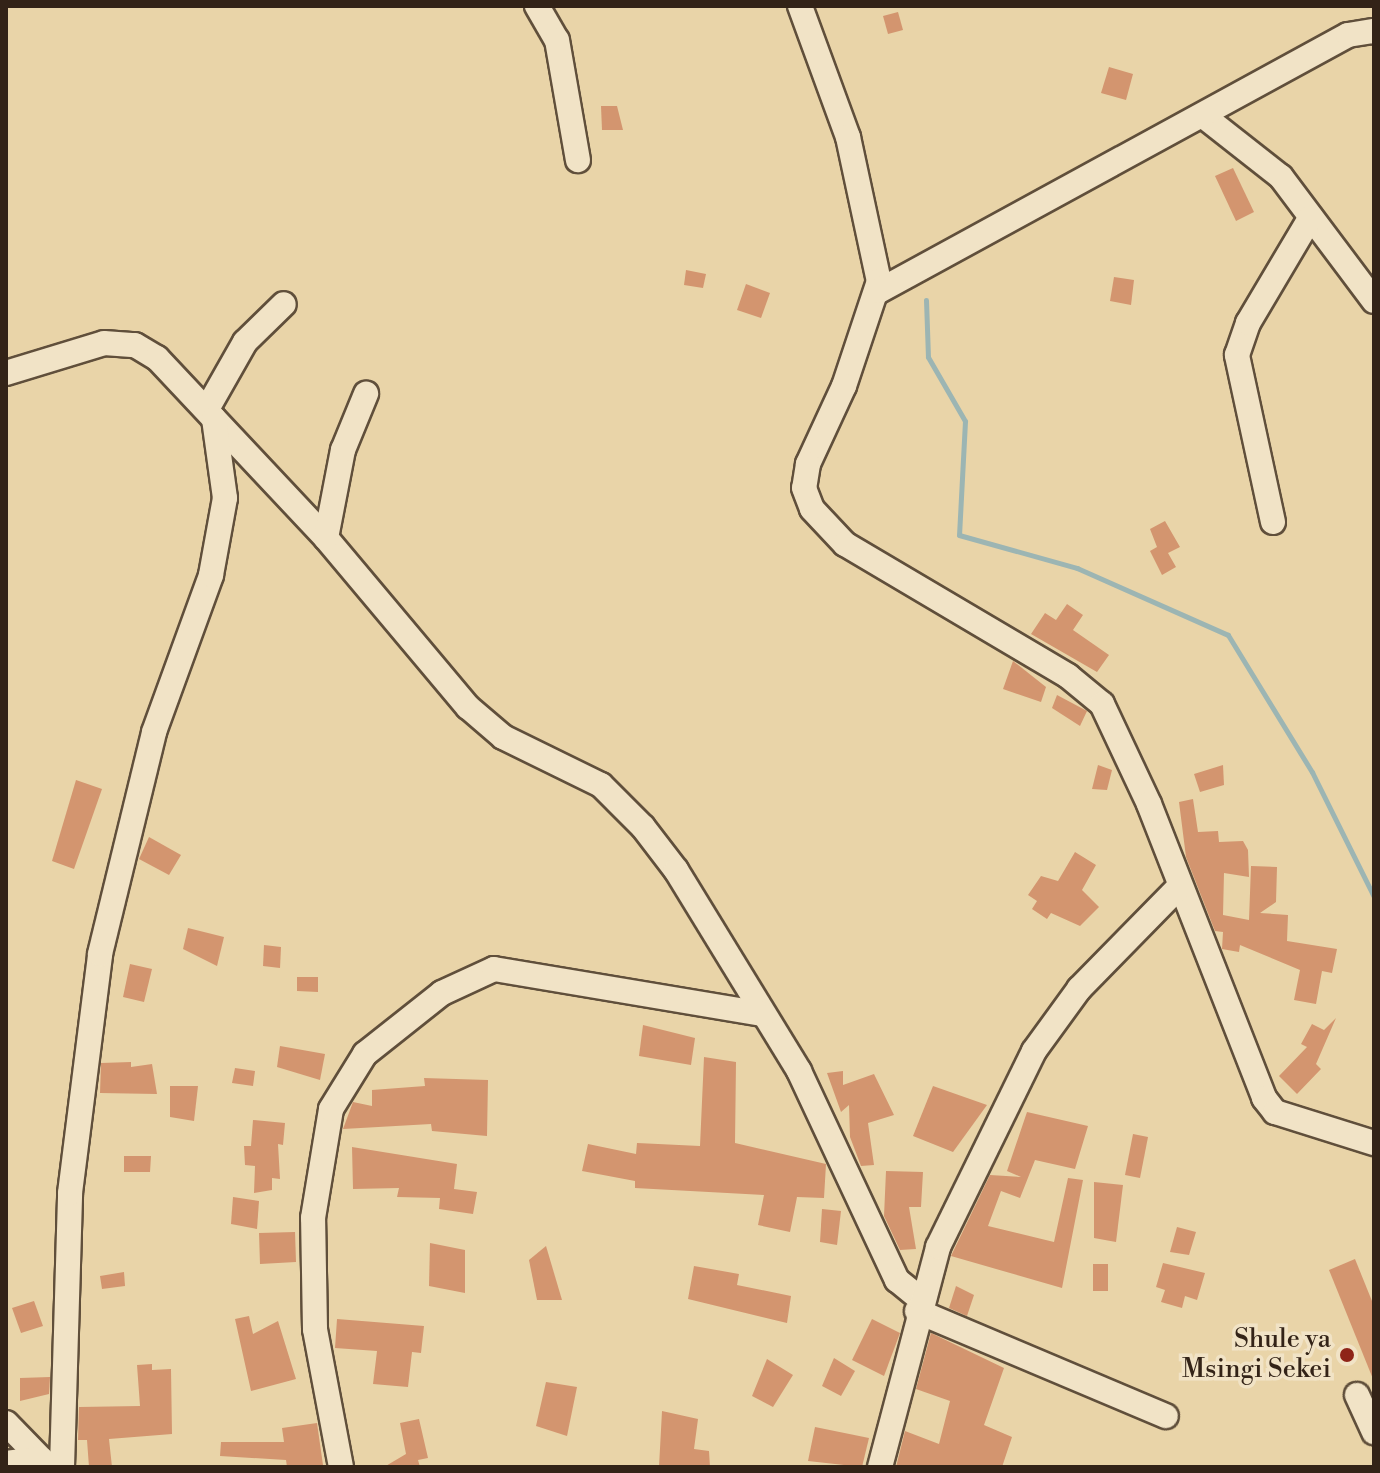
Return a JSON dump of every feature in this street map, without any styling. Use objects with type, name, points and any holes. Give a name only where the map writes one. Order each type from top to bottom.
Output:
[{"type":"street","points":[[537,6],[557,40],[578,160]]},
{"type":"street","points":[[800,6],[848,137],[879,291],[808,464],[804,488],[812,509],[845,544],[1068,676],[1102,704],[1117,727],[1179,887],[1275,1112],[1374,1143]]},
{"type":"street","points":[[879,291],[1206,118],[1348,35],[1374,31]]},
{"type":"street","points":[[1206,118],[1261,158],[1311,217],[1374,301]]},
{"type":"street","points":[[1273,522],[1237,355],[1248,323],[1311,217]]},
{"type":"street","points":[[51,1464],[70,1193],[100,954],[150,746],[211,575],[225,498],[210,413],[245,342],[284,304]]},
{"type":"street","points":[[6,373],[121,342],[157,358],[326,538],[468,707],[503,737],[601,785],[643,827],[676,870],[821,1107],[897,1280],[918,1304],[1166,1416]]},
{"type":"street","points":[[326,538],[343,450],[366,394]]},
{"type":"street","points":[[880,1467],[918,1304],[957,1202],[1003,1123],[1034,1051],[1079,989],[1179,887]]},
{"type":"street","points":[[341,1467],[315,1329],[313,1218],[331,1109],[365,1054],[442,993],[494,969],[763,1014]]},
{"type":"street","points":[[1357,1395],[1374,1432]]},
{"type":"street","points":[[6,1423],[51,1464]]},
{"type":"street","points":[[6,1463],[51,1464]]},
{"type":"building","points":[[898,12],[903,30],[888,34],[883,16]]},
{"type":"building","points":[[1109,67],[1133,74],[1126,100],[1101,93]]},
{"type":"building","points":[[601,106],[617,106],[623,130],[602,130]]},
{"type":"building","points":[[1233,168],[1254,212],[1236,221],[1215,176]]},
{"type":"building","points":[[686,270],[706,274],[703,288],[684,285]]},
{"type":"building","points":[[1114,277],[1134,280],[1131,305],[1110,301]]},
{"type":"building","points":[[746,284],[770,293],[761,318],[737,310]]},
{"type":"building","points":[[1165,521],[1180,547],[1168,553],[1176,567],[1162,575],[1150,551],[1157,547],[1150,529]]},
{"type":"building","points":[[1067,604],[1083,615],[1073,630],[1109,655],[1097,672],[1031,634],[1045,613],[1056,620]]},
{"type":"building","points":[[1013,661],[1046,687],[1041,702],[1003,689]]},
{"type":"building","points":[[1057,695],[1087,711],[1080,726],[1052,708]]},
{"type":"building","points":[[1098,765],[1112,770],[1107,790],[1092,789]]},
{"type":"building","points":[[1223,765],[1224,785],[1200,792],[1194,774]]},
{"type":"building","points":[[76,780],[102,789],[74,869],[52,861]]},
{"type":"building","points":[[1193,799],[1198,832],[1218,831],[1219,842],[1243,841],[1248,850],[1249,877],[1224,873],[1223,915],[1249,920],[1251,866],[1277,867],[1276,902],[1260,913],[1288,915],[1287,941],[1337,949],[1332,973],[1322,971],[1316,1004],[1294,1000],[1300,970],[1240,945],[1239,952],[1222,949],[1223,932],[1215,931],[1186,857],[1179,802]]},
{"type":"building","points":[[149,837],[181,855],[169,875],[139,859]]},
{"type":"building","points":[[1075,852],[1096,865],[1082,890],[1099,907],[1080,926],[1051,913],[1047,919],[1032,909],[1037,901],[1028,895],[1041,876],[1058,881]]},
{"type":"building","points":[[188,928],[224,937],[217,966],[183,949]]},
{"type":"building","points":[[264,945],[281,947],[280,968],[263,966]]},
{"type":"building","points":[[130,964],[152,969],[144,1002],[123,997]]},
{"type":"building","points":[[297,977],[318,977],[318,992],[297,991]]},
{"type":"building","points":[[1336,1018],[1316,1064],[1321,1069],[1297,1094],[1279,1076],[1307,1047],[1301,1044],[1312,1024],[1324,1030]]},
{"type":"building","points":[[643,1025],[695,1038],[691,1065],[639,1056]]},
{"type":"building","points":[[280,1046],[325,1054],[320,1080],[277,1067]]},
{"type":"building","points":[[704,1057],[736,1062],[735,1143],[826,1164],[824,1198],[797,1197],[790,1232],[758,1225],[764,1195],[635,1188],[635,1181],[582,1171],[588,1144],[636,1154],[637,1143],[700,1146]]},
{"type":"building","points":[[131,1062],[131,1067],[152,1064],[157,1094],[100,1093],[101,1063]]},
{"type":"building","points":[[235,1068],[255,1071],[253,1086],[232,1083]]},
{"type":"building","points":[[843,1071],[843,1085],[874,1074],[894,1115],[868,1123],[874,1165],[861,1166],[850,1137],[849,1105],[841,1112],[827,1073]]},
{"type":"building","points":[[424,1078],[488,1080],[487,1136],[432,1131],[431,1124],[343,1129],[353,1102],[372,1106],[372,1090],[425,1086]]},
{"type":"building","points":[[170,1086],[198,1086],[194,1121],[170,1117]]},
{"type":"building","points":[[933,1086],[987,1105],[953,1152],[913,1136]]},
{"type":"building","points":[[1027,1112],[1088,1126],[1075,1169],[1035,1160],[1020,1198],[1001,1191],[988,1226],[1054,1242],[1068,1178],[1083,1180],[1062,1288],[951,1256],[990,1175],[1021,1177],[1007,1171]]},
{"type":"building","points":[[253,1120],[285,1123],[283,1145],[278,1144],[280,1179],[272,1178],[272,1190],[254,1193],[255,1166],[245,1165],[244,1146],[251,1146]]},
{"type":"building","points":[[1133,1134],[1148,1137],[1140,1178],[1125,1175]]},
{"type":"building","points":[[352,1147],[457,1164],[454,1189],[477,1192],[473,1214],[439,1209],[440,1198],[397,1197],[399,1188],[353,1189]]},
{"type":"building","points":[[124,1156],[151,1156],[150,1172],[124,1172]]},
{"type":"building","points":[[886,1171],[923,1172],[921,1207],[909,1207],[916,1249],[900,1250],[884,1216]]},
{"type":"building","points":[[1094,1182],[1123,1185],[1116,1242],[1094,1238]]},
{"type":"building","points":[[233,1197],[259,1201],[257,1229],[231,1224]]},
{"type":"building","points":[[822,1209],[841,1211],[837,1245],[820,1242]]},
{"type":"building","points":[[1177,1227],[1196,1232],[1189,1255],[1170,1252]]},
{"type":"building","points":[[295,1232],[296,1262],[260,1264],[259,1233]]},
{"type":"building","points":[[430,1243],[465,1250],[465,1293],[429,1286]]},
{"type":"building","points":[[546,1246],[562,1300],[537,1300],[529,1260]]},
{"type":"building","points":[[1355,1259],[1374,1306],[1373,1379],[1329,1270]]},
{"type":"building","points":[[1163,1263],[1205,1273],[1197,1300],[1185,1296],[1182,1308],[1161,1302],[1165,1290],[1156,1287]]},
{"type":"building","points":[[1093,1264],[1108,1264],[1108,1291],[1093,1291]]},
{"type":"building","points":[[694,1266],[739,1274],[737,1285],[791,1296],[787,1323],[688,1299]]},
{"type":"building","points":[[124,1272],[125,1286],[102,1289],[100,1276]]},
{"type":"building","points":[[956,1286],[974,1295],[967,1316],[949,1308]]},
{"type":"building","points":[[34,1301],[43,1326],[21,1333],[12,1308]]},
{"type":"building","points":[[249,1316],[253,1334],[278,1321],[296,1379],[251,1391],[235,1319]]},
{"type":"building","points":[[337,1319],[424,1326],[421,1353],[412,1352],[408,1387],[373,1384],[377,1351],[335,1348]]},
{"type":"building","points":[[872,1319],[900,1333],[884,1376],[852,1360]]},
{"type":"building","points":[[931,1333],[1004,1368],[984,1425],[1012,1437],[1002,1467],[896,1467],[905,1431],[939,1444],[950,1401],[916,1389]]},
{"type":"building","points":[[834,1358],[855,1371],[841,1396],[822,1386]]},
{"type":"building","points":[[767,1359],[793,1375],[773,1407],[752,1396]]},
{"type":"building","points":[[152,1364],[152,1370],[171,1369],[172,1434],[109,1439],[112,1467],[89,1467],[87,1440],[78,1440],[79,1407],[140,1406],[137,1365]]},
{"type":"building","points":[[50,1377],[49,1394],[20,1401],[20,1378]]},
{"type":"building","points":[[546,1382],[577,1387],[567,1436],[536,1426]]},
{"type":"building","points":[[662,1411],[698,1419],[694,1449],[709,1451],[710,1467],[659,1467]]},
{"type":"building","points":[[419,1419],[428,1458],[418,1460],[420,1467],[384,1467],[406,1454],[400,1423]]},
{"type":"building","points":[[317,1423],[323,1465],[287,1467],[286,1460],[220,1456],[221,1442],[284,1442],[282,1428]]},
{"type":"building","points":[[815,1427],[869,1438],[862,1467],[808,1461]]},
{"type":"waterway","points":[[926,300],[928,357],[965,421],[959,535],[1077,568],[1228,635],[1312,772],[1374,897]]},
{"type":"place","name":"Shule ya Msingi Sekei","points":[[1347,1355]]}]
